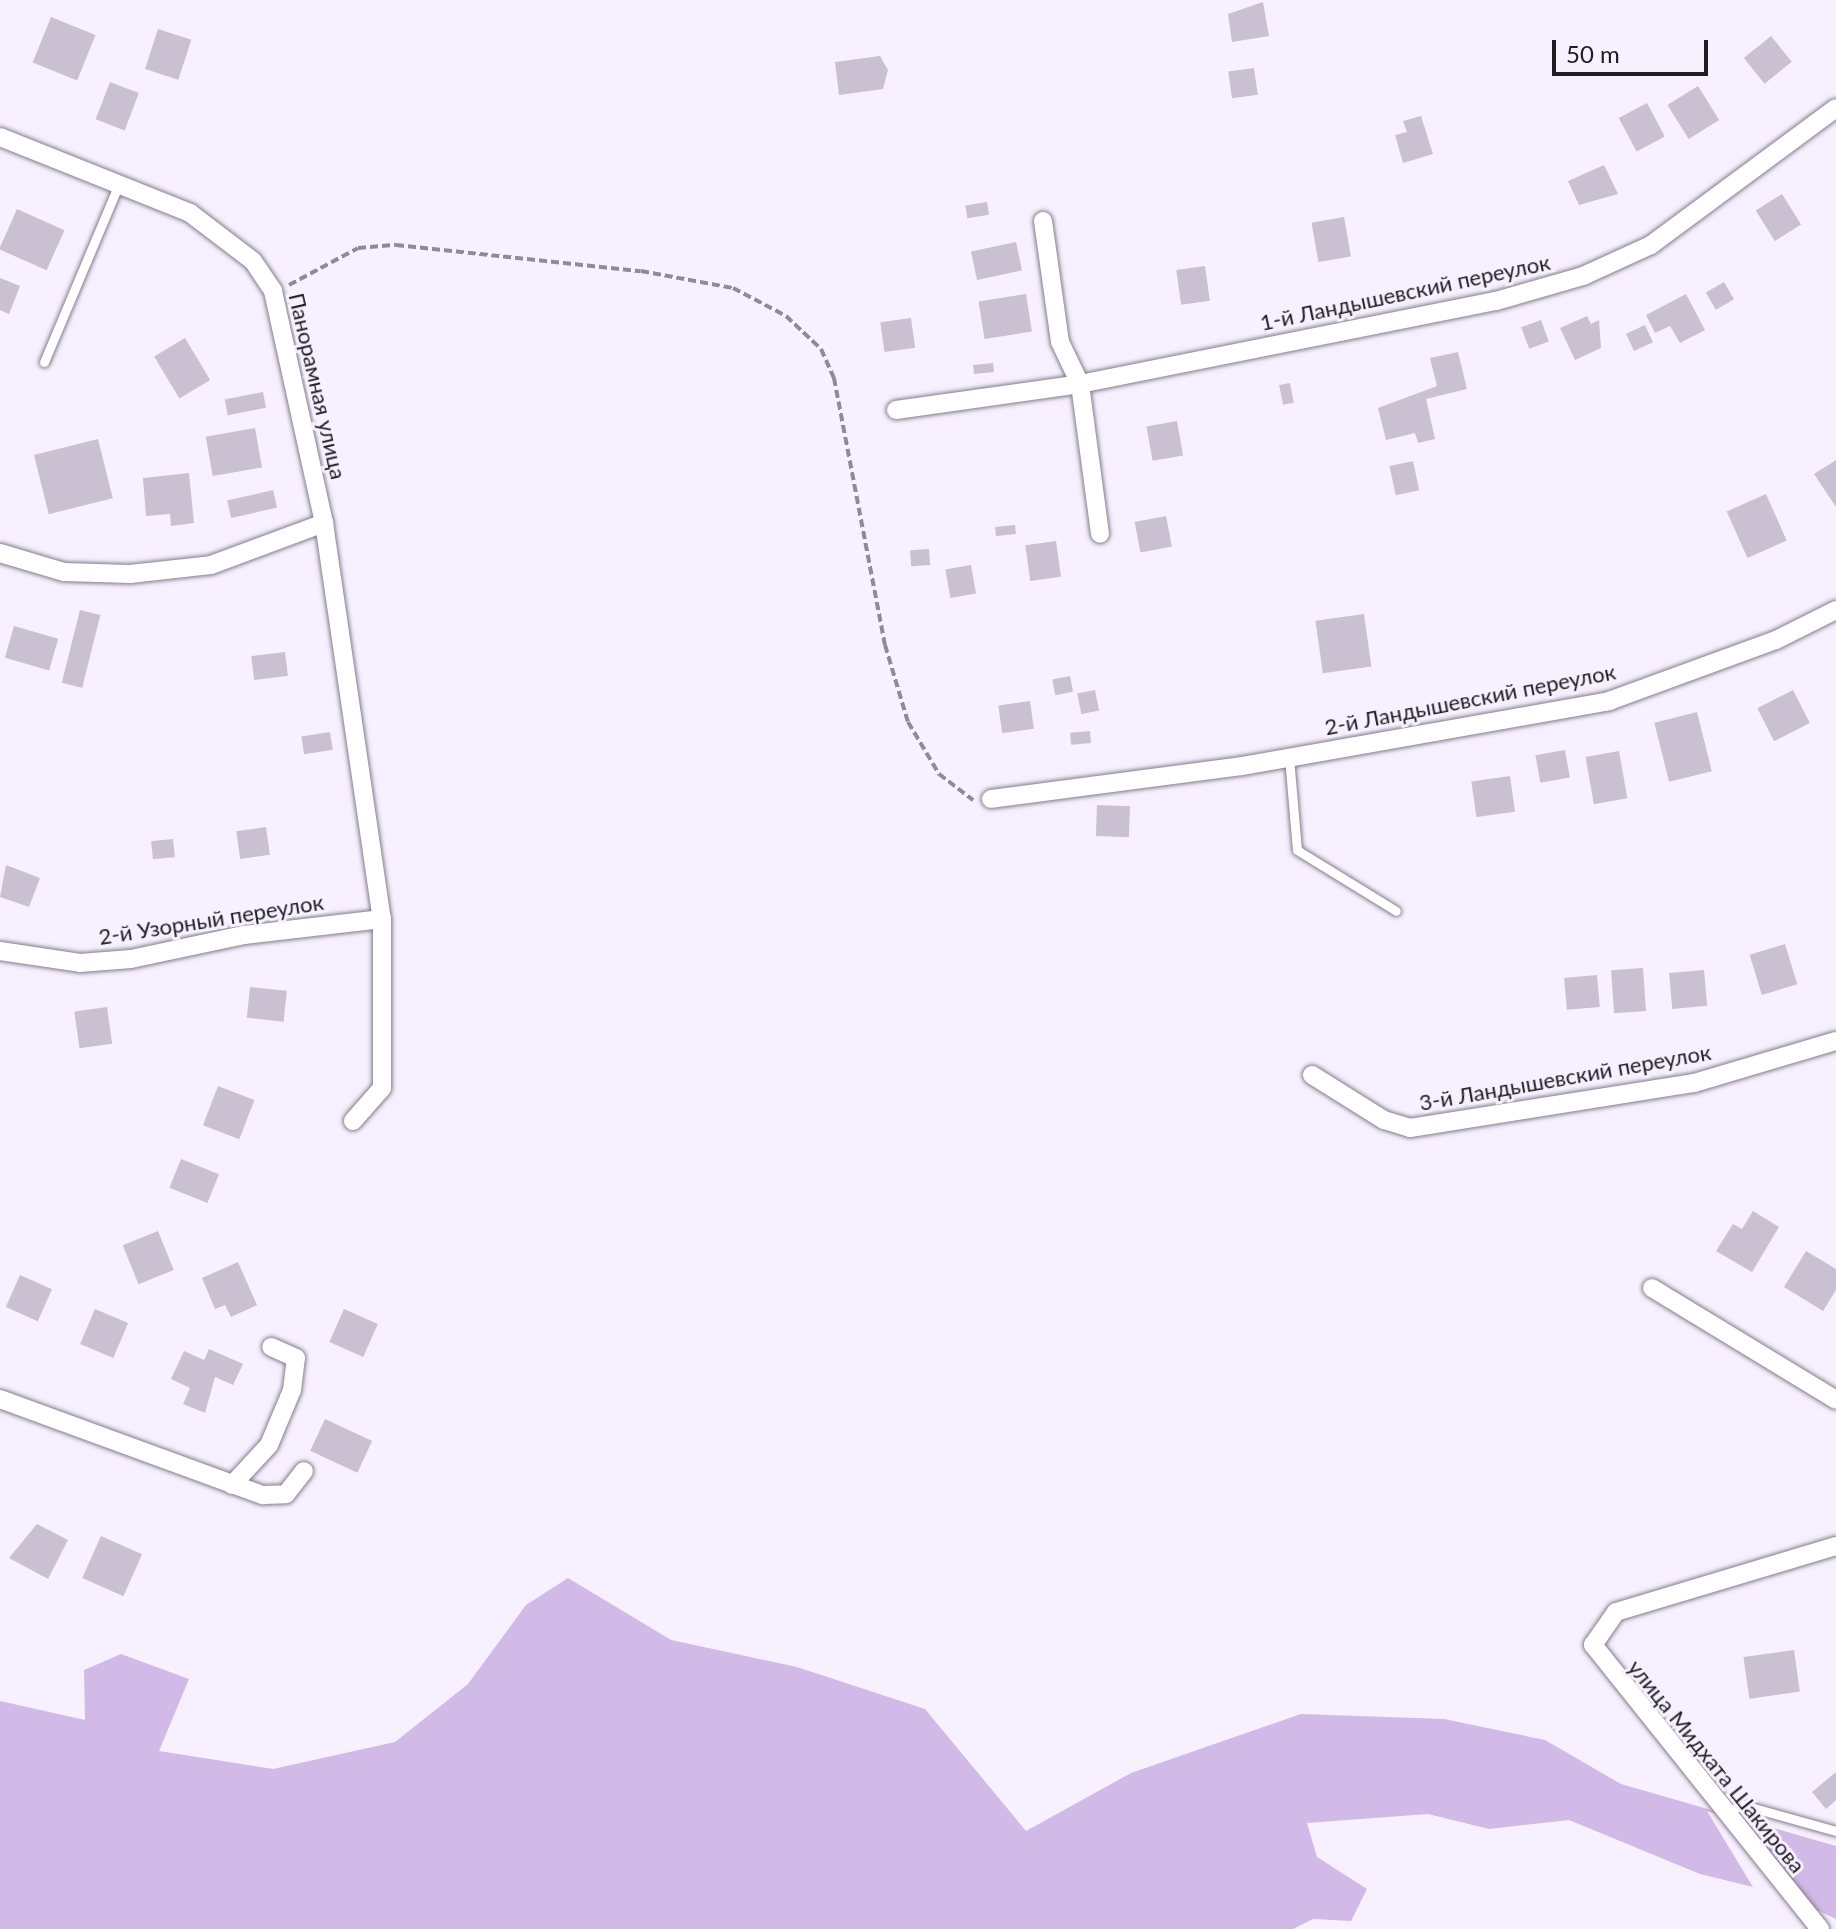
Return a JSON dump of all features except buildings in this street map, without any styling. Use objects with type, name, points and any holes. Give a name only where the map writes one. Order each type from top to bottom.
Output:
[{"type":"street","name":"1-й Ландышевский переулок","points":[[896,410],[1080,384],[1496,301],[1583,276],[1651,245],[1836,108]]},
{"type":"street","name":"Панорамная улица","points":[[0,137],[120,181],[222,233],[273,291],[324,523],[382,919],[382,1088],[353,1121]]},
{"type":"street","points":[[1043,221],[1060,342],[1080,384],[1100,534]]},
{"type":"street","points":[[0,553],[64,572],[130,574],[211,565],[324,523]]},
{"type":"street","name":"2-й Ландышевский переулок","points":[[991,799],[1242,766],[1609,701],[1776,640],[1836,610]]},
{"type":"street","name":"2-й Узорный переулок","points":[[0,951],[80,963],[131,959],[244,935],[382,919]]},
{"type":"street","name":"3-й Ландышевский переулок","points":[[1312,1075],[1384,1120],[1410,1128],[1694,1083],[1836,1041]]},
{"type":"street","points":[[1652,1288],[1836,1400]]},
{"type":"street","points":[[232,1485],[269,1445],[292,1390],[296,1358],[271,1347]]},
{"type":"street","points":[[0,1399],[232,1485],[286,1494],[304,1471]]},
{"type":"street","name":"улица Мидхата Шакирова","points":[[1820,1929],[1604,1666],[1593,1645],[1600,1627],[1616,1612],[1836,1546]]},
{"type":"lane","points":[[44,362],[120,181]]},
{"type":"lane","points":[[1289,757],[1297,850],[1396,911]]},
{"type":"lane","points":[[1724,1812],[1743,1805],[1836,1831]]},
{"type":"path","points":[[273,291],[358,248],[396,245],[656,274],[733,288],[786,316],[821,349],[834,378],[885,645],[908,722],[965,801],[991,799]]},
{"type":"shaded area","points":[[568,1578],[671,1640],[797,1667],[925,1709],[1026,1831],[1131,1773],[1301,1714],[1444,1719],[1545,1740],[1621,1784],[1836,1846],[1836,1919],[1813,1908],[1748,1824],[1707,1811],[1753,1887],[1700,1874],[1569,1820],[1489,1829],[1428,1814],[1307,1823],[1317,1857],[1367,1889],[1351,1921],[1313,1919],[1293,1929],[0,1929],[0,1701],[85,1720],[84,1670],[121,1654],[189,1679],[159,1751],[273,1769],[395,1742],[468,1684],[526,1605]]}]
